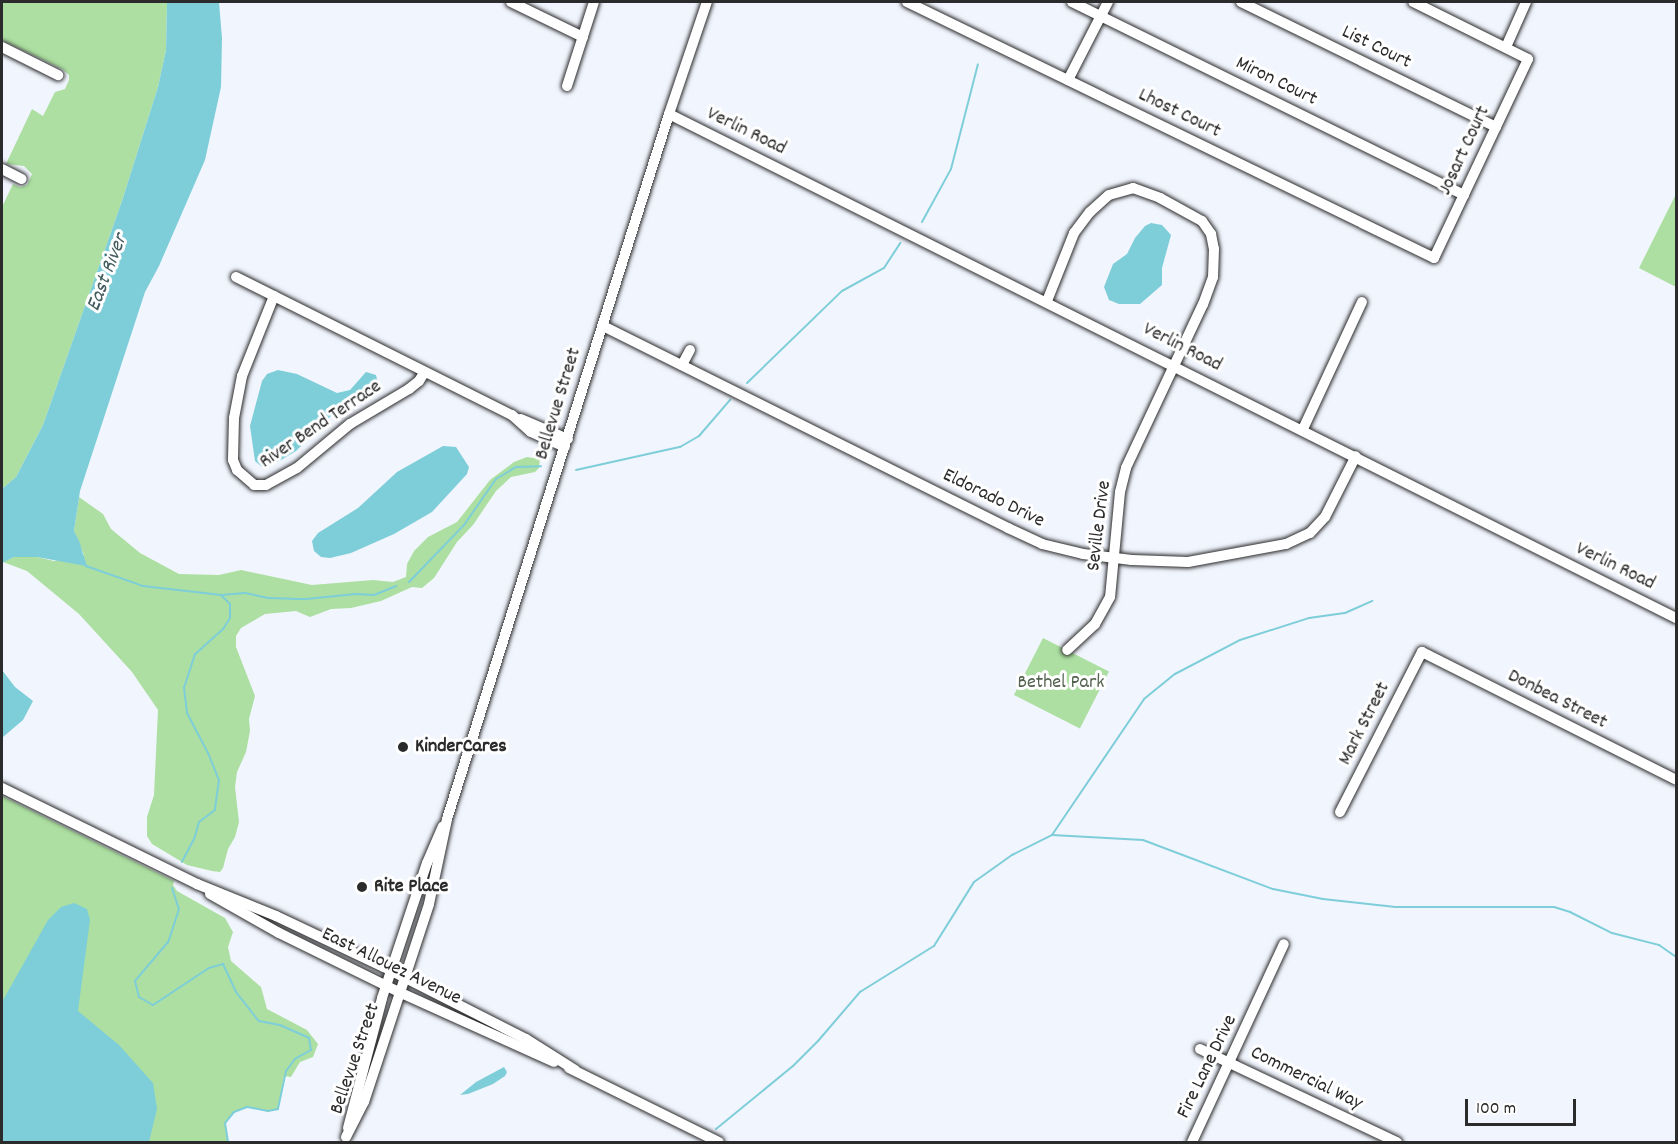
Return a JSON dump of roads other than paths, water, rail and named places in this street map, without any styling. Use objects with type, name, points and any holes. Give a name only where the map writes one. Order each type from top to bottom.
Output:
[{"type":"street","points":[[511,2],[583,37]]},
{"type":"street","points":[[567,86],[594,2]]},
{"type":"street","name":"Bellevue Street","points":[[345,1140],[364,1102],[405,978],[436,877],[447,819],[669,114],[707,2]]},
{"type":"street","name":"Lhost Court","points":[[908,2],[1434,258]]},
{"type":"street","name":"Miron Court","points":[[1072,2],[1464,195]]},
{"type":"street","points":[[1068,80],[1108,2]]},
{"type":"street","name":"List Court","points":[[1241,2],[1496,127]]},
{"type":"street","points":[[1413,2],[1506,47],[1526,2]]},
{"type":"street","points":[[2,47],[58,75]]},
{"type":"street","name":"Josart Court","points":[[1434,258],[1528,58],[1506,47]]},
{"type":"street","name":"Verlin Road","points":[[669,114],[1677,618]]},
{"type":"street","points":[[2,169],[22,179]]},
{"type":"street","points":[[1047,301],[1074,233],[1090,212],[1109,195],[1133,188],[1171,203],[1202,221],[1211,234],[1214,249],[1213,277],[1176,366]]},
{"type":"street","name":"River Bend Terrace","points":[[236,277],[512,415],[531,432],[566,443]]},
{"type":"street","name":"River Bend Terrace","points":[[274,296],[242,376],[234,417],[233,460],[244,479],[254,485],[266,485],[297,468],[350,424],[414,385],[424,373]]},
{"type":"street","points":[[1303,429],[1362,302]]},
{"type":"street","name":"Eldorado Drive","points":[[603,326],[1042,544],[1114,558],[1188,562],[1286,544],[1310,533],[1325,518],[1356,456]]},
{"type":"street","points":[[682,365],[690,350]]},
{"type":"street","name":"Seville Drive","points":[[1067,650],[1095,624],[1110,597],[1120,492],[1126,468],[1176,366]]},
{"type":"street","name":"Donbea Street","points":[[1422,652],[1677,780]]},
{"type":"street","name":"Mark Street","points":[[1341,812],[1422,652]]},
{"type":"street","name":"East Allouez Avenue","points":[[2,788],[198,884],[311,931],[392,971],[526,1040],[575,1070],[719,1143]]},
{"type":"street","name":"Bellevue Street","points":[[345,1140],[360,1074],[387,986],[427,863],[447,819]]},
{"type":"street","name":"East Allouez Avenue","points":[[198,884],[279,933],[399,992],[534,1054],[575,1070]]},
{"type":"street","name":"Fire Lane Drive","points":[[1192,1143],[1257,1007],[1284,944]]},
{"type":"street","name":"Commercial Way","points":[[1200,1049],[1397,1143]]},
{"type":"water","name":"East River","points":[[167,2],[219,2],[222,38],[221,87],[205,160],[159,266],[145,292],[80,491],[74,531],[86,566],[37,557],[14,557],[2,563],[2,489],[16,477],[43,425],[122,201],[158,87],[166,50]]},
{"type":"water","points":[[1151,223],[1162,225],[1171,235],[1162,268],[1162,285],[1140,304],[1119,304],[1109,300],[1104,287],[1113,264],[1127,254],[1135,238],[1145,226]]},
{"type":"water","points":[[278,370],[297,374],[337,393],[350,390],[366,372],[376,375],[378,384],[375,389],[334,413],[296,451],[262,467],[255,461],[250,426],[262,381],[267,374]]},
{"type":"water","points":[[443,446],[456,447],[469,467],[467,474],[432,512],[394,534],[351,553],[330,558],[321,557],[314,551],[312,541],[318,533],[358,508],[397,472]]},
{"type":"water","points":[[2,670],[15,687],[33,701],[23,720],[3,737]]},
{"type":"water","points":[[74,903],[87,909],[90,920],[78,1011],[119,1045],[153,1083],[157,1109],[149,1142],[2,1142],[2,1002],[48,920],[61,907]]},
{"type":"water","points":[[504,1067],[507,1072],[505,1076],[493,1084],[460,1095],[476,1082]]},
{"type":"waterway","points":[[922,222],[951,169],[978,64]]},
{"type":"waterway","points":[[747,383],[842,291],[884,268],[900,243]]},
{"type":"waterway","points":[[576,470],[680,447],[699,436],[730,400]]},
{"type":"waterway","points":[[409,582],[464,525],[496,479],[516,467],[541,466]]},
{"type":"waterway","points":[[82,554],[86,566],[143,586],[221,595],[230,604],[230,618],[223,629],[195,654],[184,688],[187,713],[219,780],[215,810],[199,822],[194,839],[182,862]]},
{"type":"waterway","points":[[221,595],[245,593],[269,598],[306,599],[356,594],[374,595],[396,586]]},
{"type":"waterway","points":[[1052,835],[1144,699],[1175,674],[1240,640],[1309,618],[1345,613],[1372,601]]},
{"type":"waterway","points":[[716,1129],[793,1066],[860,992],[934,946],[974,882],[1012,855],[1052,835],[1143,840],[1273,889],[1323,899],[1396,907],[1554,907],[1570,912],[1612,933],[1659,945],[1676,957]]},
{"type":"waterway","points":[[172,888],[179,909],[168,942],[135,981],[139,997],[153,1005],[209,968],[223,964],[236,992],[259,1021],[280,1025],[309,1038],[311,1050],[295,1059],[286,1071],[278,1109],[268,1111],[247,1107],[234,1112],[225,1123],[228,1142]]},
{"type":"place","name":"KinderCares","points":[[403,747]]},
{"type":"place","name":"Rite Place","points":[[362,887]]},
{"type":"park label","name":"Bethel Park","points":[[1061,683]]}]
